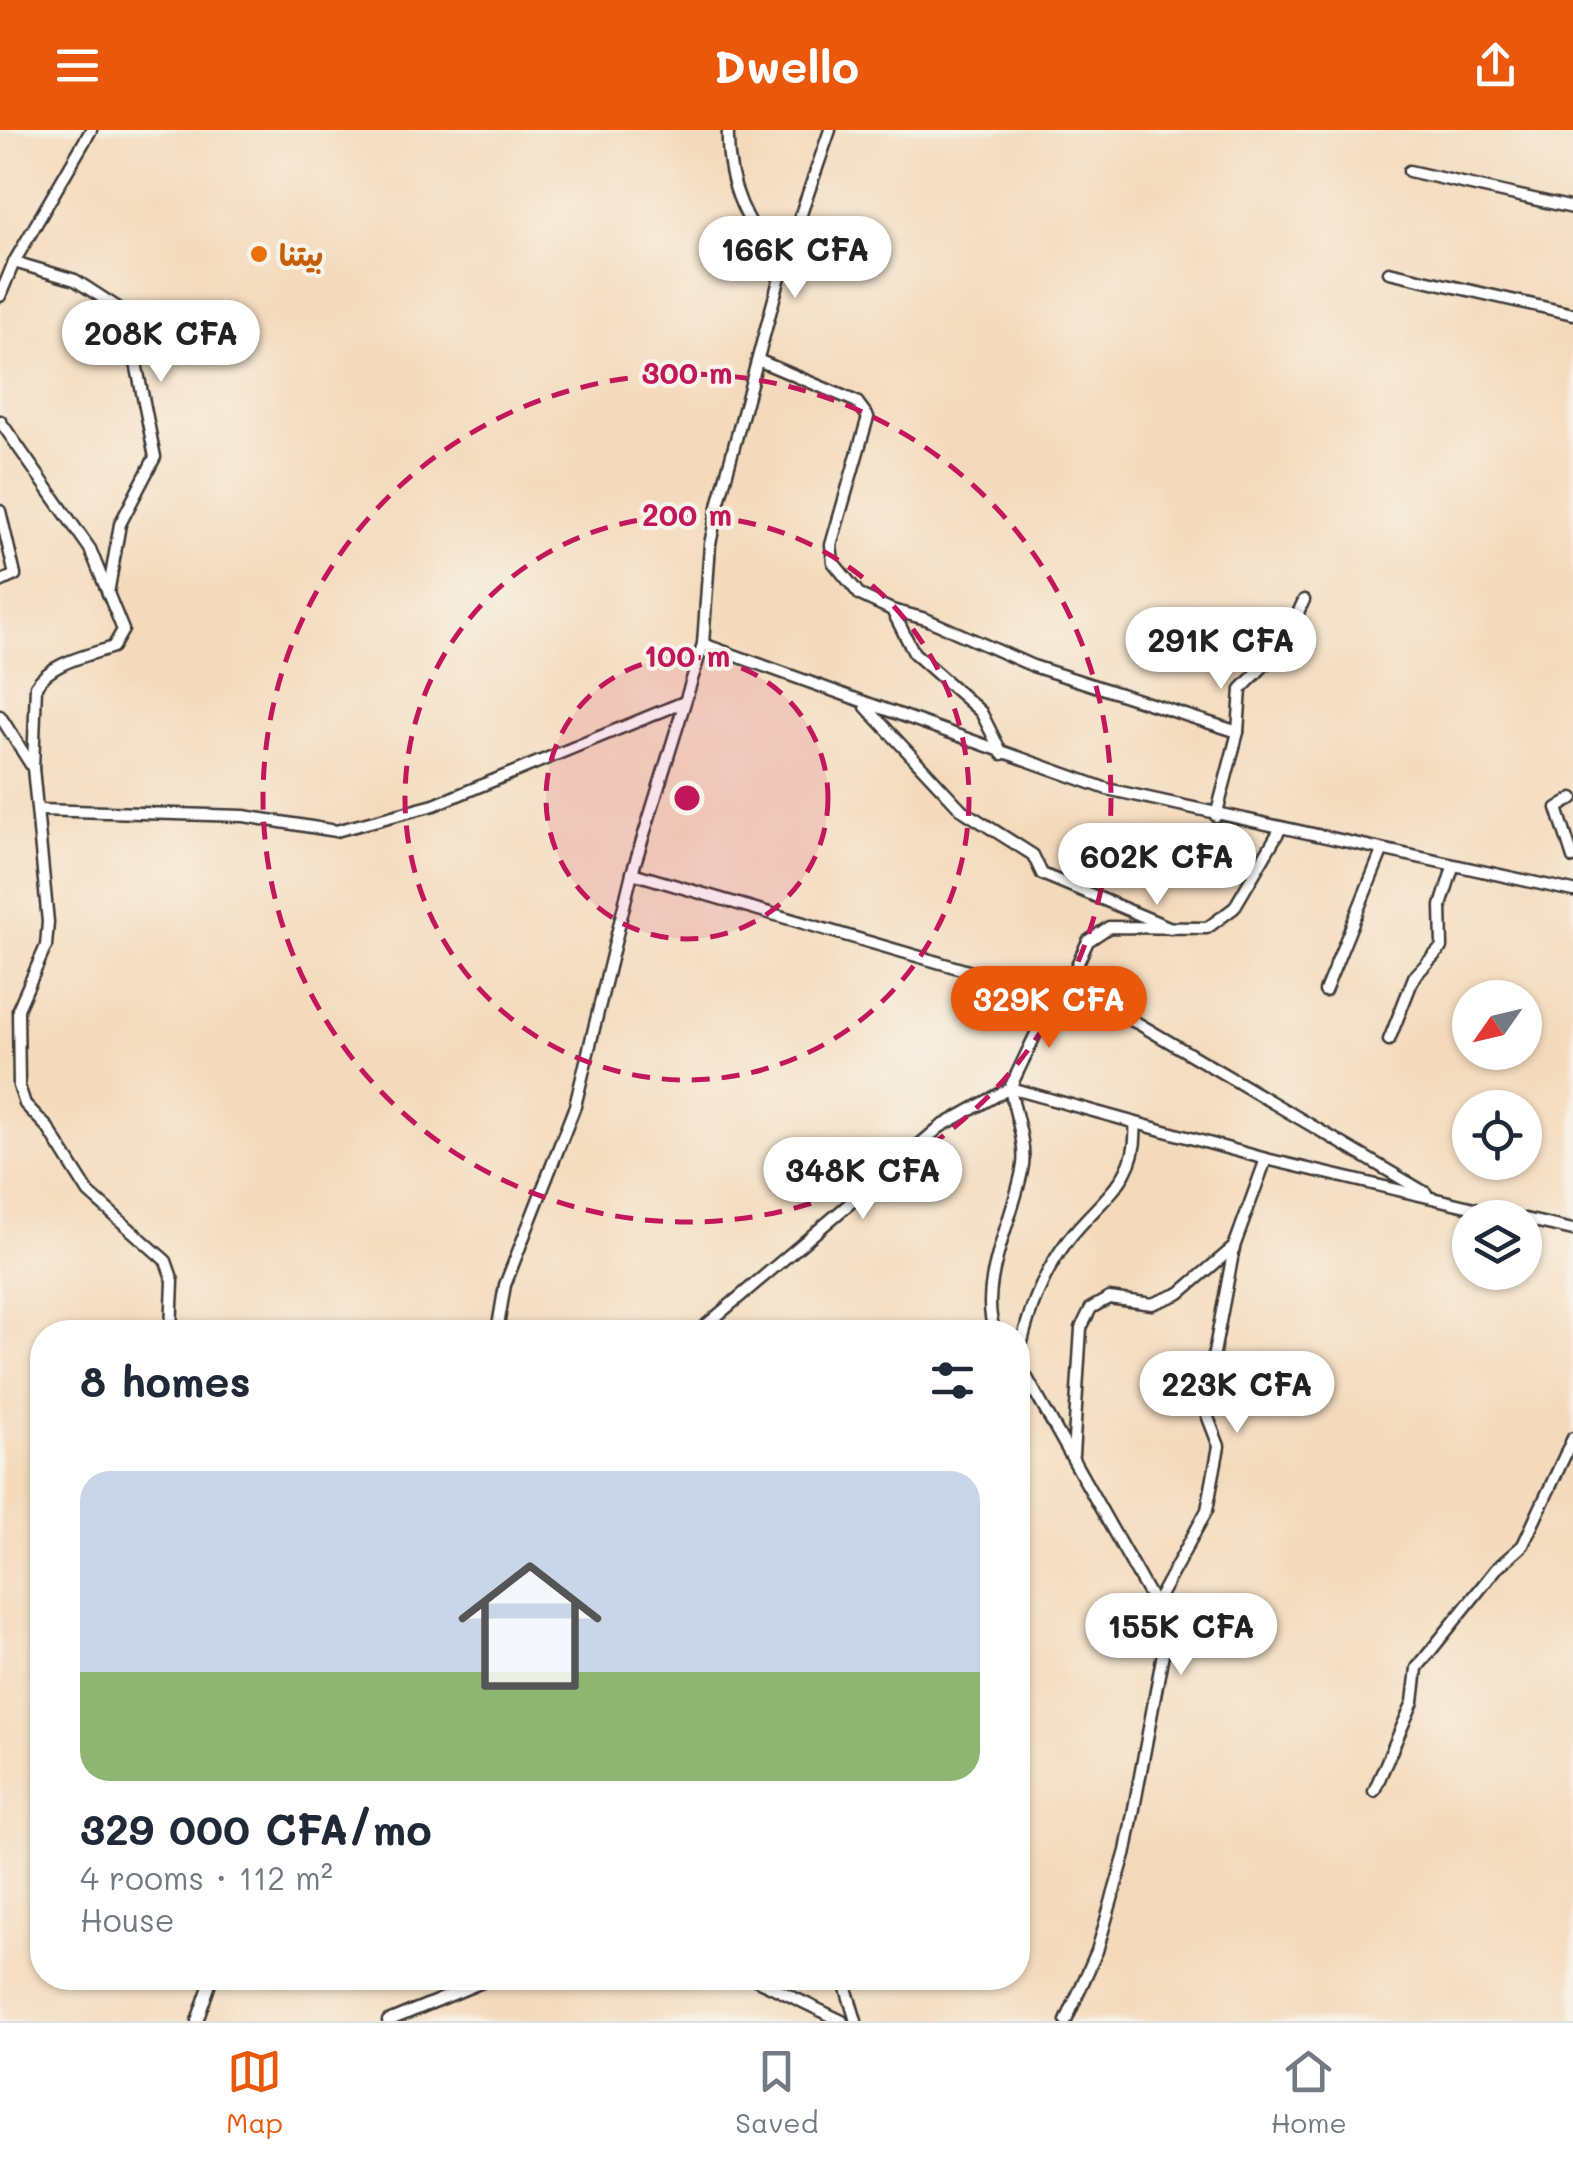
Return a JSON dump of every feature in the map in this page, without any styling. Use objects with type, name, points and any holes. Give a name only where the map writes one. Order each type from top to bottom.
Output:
[{"type":"street","points":[[0,296],[14,262],[91,130]]},
{"type":"street","points":[[728,130],[727,166],[739,204],[782,269]]},
{"type":"street","points":[[498,1320],[505,1285],[575,1106],[632,874],[703,644],[713,530],[782,269],[830,130]]},
{"type":"street","points":[[1408,171],[1573,208]]},
{"type":"street","points":[[14,262],[75,280],[126,313],[155,457],[120,524],[108,595]]},
{"type":"street","points":[[1389,272],[1573,314]]},
{"type":"street","points":[[760,361],[857,402],[868,416],[831,545],[833,562],[860,595],[1032,666],[1238,732]]},
{"type":"street","points":[[0,421],[90,549],[123,630],[113,647],[52,669],[36,686],[34,768],[48,937],[18,1009],[16,1052],[25,1104],[55,1138],[98,1204],[166,1261],[173,1281],[171,1320]]},
{"type":"street","points":[[0,511],[15,575],[0,582]]},
{"type":"street","points":[[1216,816],[1238,732],[1242,689],[1283,646],[1304,600]]},
{"type":"street","points":[[892,610],[914,653],[981,712],[1002,755]]},
{"type":"street","points":[[703,644],[1002,755],[1107,789],[1573,892]]},
{"type":"street","points":[[38,810],[244,816],[336,831],[434,805],[684,702]]},
{"type":"street","points":[[862,703],[962,810],[1033,855],[1042,874],[1171,928]]},
{"type":"street","points":[[0,716],[34,768]]},
{"type":"street","points":[[1573,798],[1557,808],[1573,858]]},
{"type":"street","points":[[712,1320],[940,1127],[1010,1088],[1054,996],[1070,980],[1088,941],[1109,927],[1206,928],[1234,908],[1281,828]]},
{"type":"street","points":[[1325,990],[1382,851]]},
{"type":"street","points":[[1388,1040],[1414,977],[1442,947],[1441,906],[1453,866]]},
{"type":"street","points":[[632,874],[1054,996],[1098,1005],[1139,1024],[1436,1198]]},
{"type":"street","points":[[0,1052],[16,1052]]},
{"type":"street","points":[[1010,1088],[1266,1159],[1452,1202]]},
{"type":"street","points":[[990,1320],[1004,1227],[1024,1162],[1010,1088]]},
{"type":"street","points":[[1026,1320],[1068,1240],[1103,1204],[1134,1161],[1135,1124]]},
{"type":"street","points":[[1156,1605],[1207,1510],[1219,1446],[1200,1398],[1212,1364],[1234,1247],[1266,1159]]},
{"type":"street","points":[[1542,1223],[1573,1230]]},
{"type":"street","points":[[1072,1456],[1081,1328],[1091,1308],[1108,1298],[1152,1304],[1180,1293],[1234,1247]]},
{"type":"street","points":[[1030,1383],[1156,1605],[1166,1637],[1166,1657],[1126,1850],[1097,1952],[1066,2021]]},
{"type":"street","points":[[1374,1792],[1412,1702],[1417,1668],[1496,1569],[1524,1546],[1573,1438]]},
{"type":"street","points":[[197,2021],[208,1990]]},
{"type":"street","points":[[388,2021],[463,1990]]},
{"type":"street","points":[[778,1990],[842,2021]]},
{"type":"street","points":[[847,1990],[856,2021]]},
{"type":"place","name":"بيتنا","points":[[259,254]]}]
